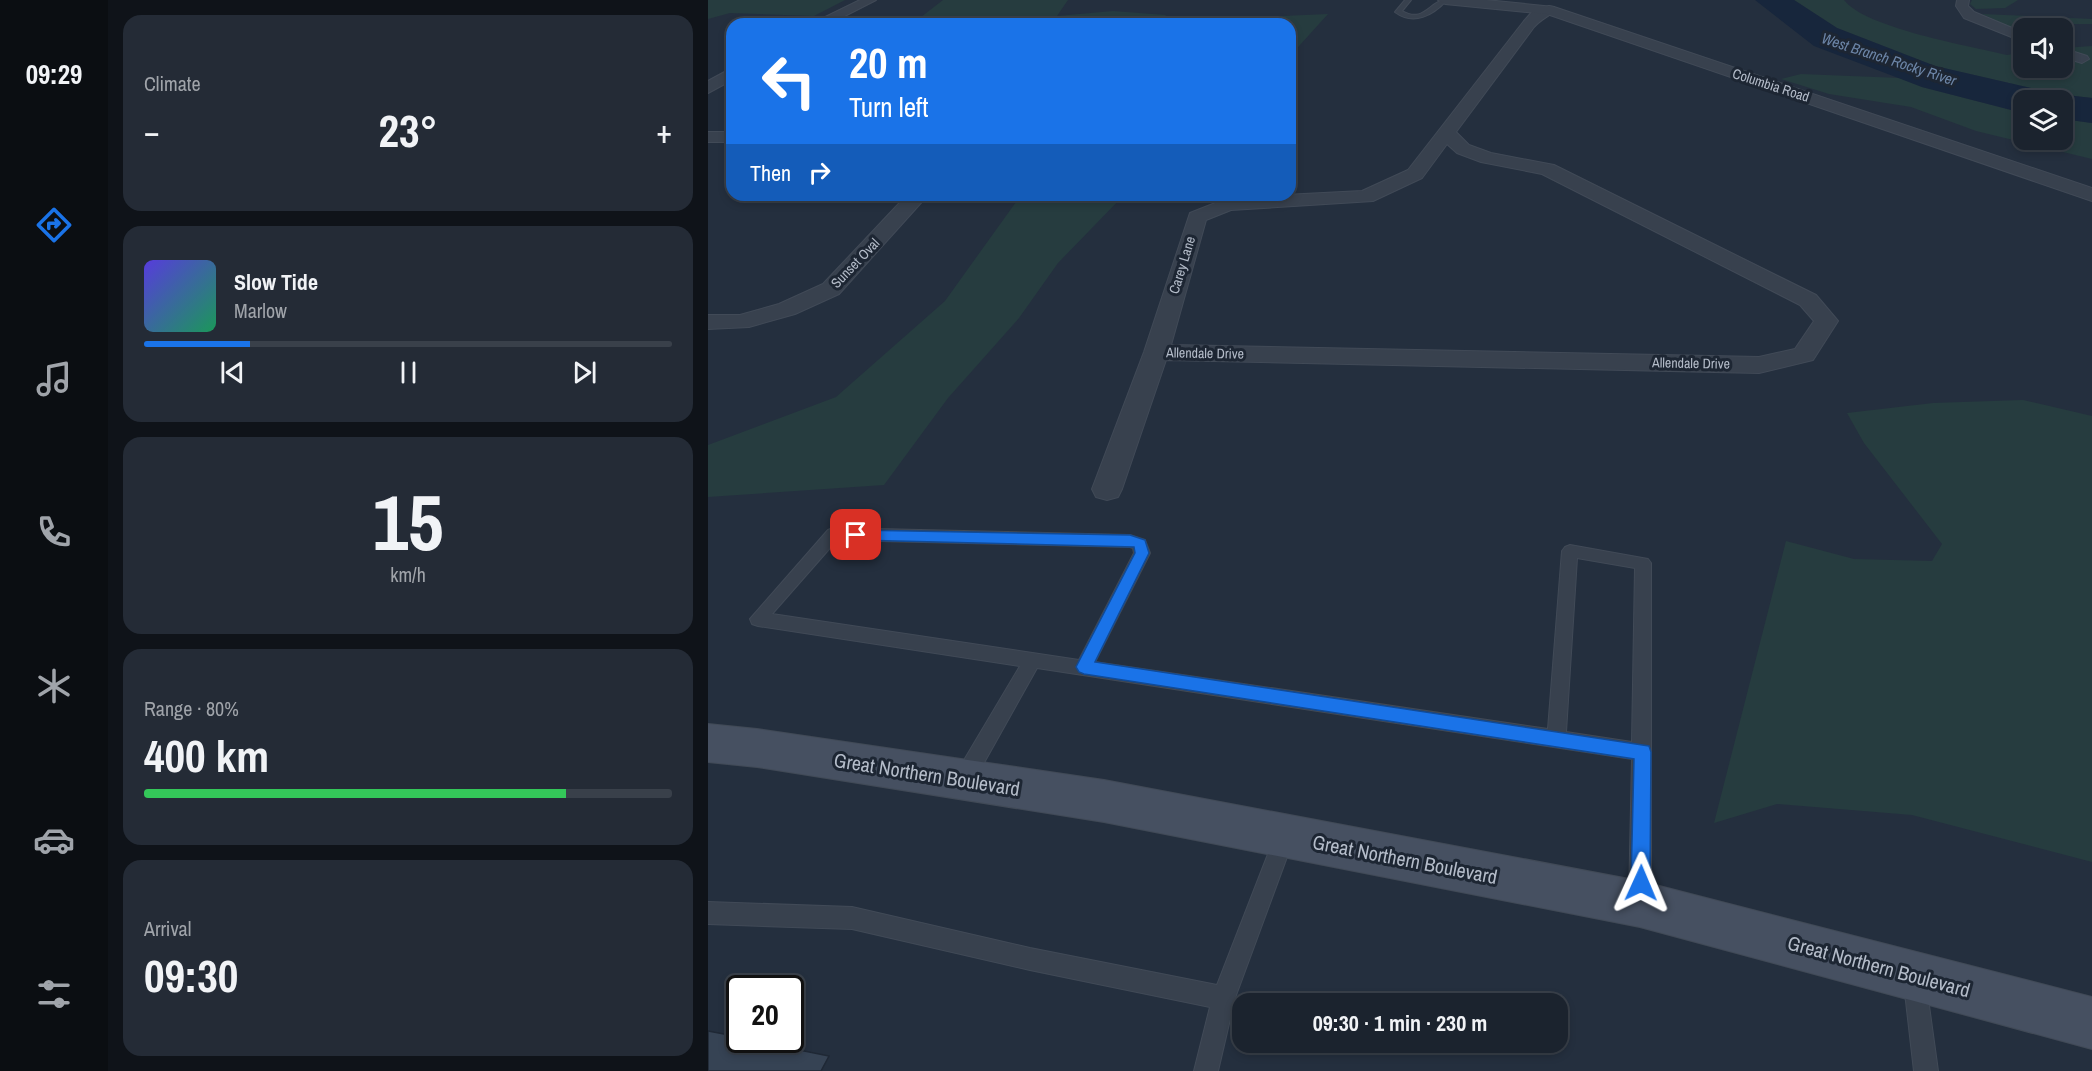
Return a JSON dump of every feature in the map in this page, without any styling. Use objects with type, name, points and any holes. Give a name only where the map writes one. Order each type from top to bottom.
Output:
[{"type":"main road","name":"Great Northern Boulevard","points":[[708,743],[757,748],[1104,801],[1640,904],[2092,1023]]},
{"type":"street","points":[[831,18],[870,0]]},
{"type":"street","name":"Columbia Road","points":[[1444,0],[1553,5],[2092,195]]},
{"type":"street","points":[[1964,0],[1962,6],[1969,15],[2013,33]]},
{"type":"street","name":"Carey Lane","points":[[1296,201],[1366,197],[1415,174],[1529,24],[1537,15],[1553,5]]},
{"type":"street","points":[[2073,56],[2082,59]]},
{"type":"street","points":[[708,88],[726,77]]},
{"type":"street","name":"Allendale Drive","points":[[1156,352],[1759,365],[1804,355],[1826,321],[1808,300],[1546,169],[1487,158],[1463,149],[1454,142],[1447,131]]},
{"type":"street","points":[[708,137],[726,137]]},
{"type":"street","name":"Allendale Drive","points":[[1415,174],[1439,166],[1487,158]]},
{"type":"street","name":"Sunset Oval","points":[[708,322],[741,322],[787,309],[831,289],[912,201]]},
{"type":"street","name":"Carey Lane","points":[[1107,489],[1156,352],[1197,217],[1228,204],[1287,201]]},
{"type":"lane","points":[[1408,0],[1398,12],[1415,17],[1428,14],[1444,0]]},
{"type":"lane","points":[[1084,667],[1142,553],[1140,544],[1130,541],[833,534],[758,618],[1643,752]]},
{"type":"lane","points":[[1556,739],[1570,551],[1642,563],[1643,752],[1640,904]]},
{"type":"lane","points":[[964,779],[1033,659]]},
{"type":"lane","points":[[1206,1071],[1224,998],[1285,836]]},
{"type":"lane","points":[[708,913],[852,918],[1030,959],[1224,998]]},
{"type":"lane","points":[[1914,975],[1926,1071]]},
{"type":"green space","points":[[708,0],[845,0],[814,16],[730,13],[708,19]]},
{"type":"green space","points":[[943,0],[1068,0],[1057,16],[1113,11],[1166,15],[1164,18],[920,18]]},
{"type":"green space","points":[[1794,0],[1844,0],[1873,19],[1920,35],[2007,55],[2013,54],[2013,78],[2073,78],[2073,47],[2092,46],[2092,98],[2073,96],[2073,90],[2040,90],[1935,66],[1837,28]]},
{"type":"green space","points":[[1972,0],[2018,0],[2005,8],[1976,9],[1970,4]]},
{"type":"green space","points":[[1328,14],[1296,49],[1296,18],[1272,18]]},
{"type":"green space","points":[[1982,14],[2070,18],[2013,18],[2012,28]]},
{"type":"green space","points":[[2073,18],[2092,19],[2092,24],[2073,24]]},
{"type":"green space","points":[[1801,74],[1900,78],[1922,87],[2013,110],[2013,140],[1976,131],[1911,107],[1829,94],[1781,79]]},
{"type":"green space","points":[[2073,120],[2092,123],[2092,159],[2055,150],[2073,150]]},
{"type":"green space","points":[[1017,201],[1118,201],[1058,263],[1019,318],[948,398],[884,485],[708,497],[708,445],[836,397],[945,301]]},
{"type":"green space","points":[[2023,400],[2092,416],[2092,862],[1912,815],[1777,804],[1714,823],[1786,541],[1854,559],[1932,561],[1942,544],[1864,443],[1847,413],[1933,403]]},
{"type":"water","name":"West Branch Rocky River","points":[[1755,0],[1794,0],[1837,28],[1935,66],[2040,90],[2013,90],[2013,110],[1922,87],[1814,46]]},
{"type":"water","points":[[2073,96],[2092,98],[2092,123],[2073,120]]},
{"type":"building","points":[[708,1031],[726,1034],[726,1053],[804,1053],[804,1051],[829,1056],[821,1071],[708,1071]]},
{"type":"route","points":[[856,535],[1130,541],[1140,544],[1142,553],[1084,667],[1643,752],[1641,883]]}]
